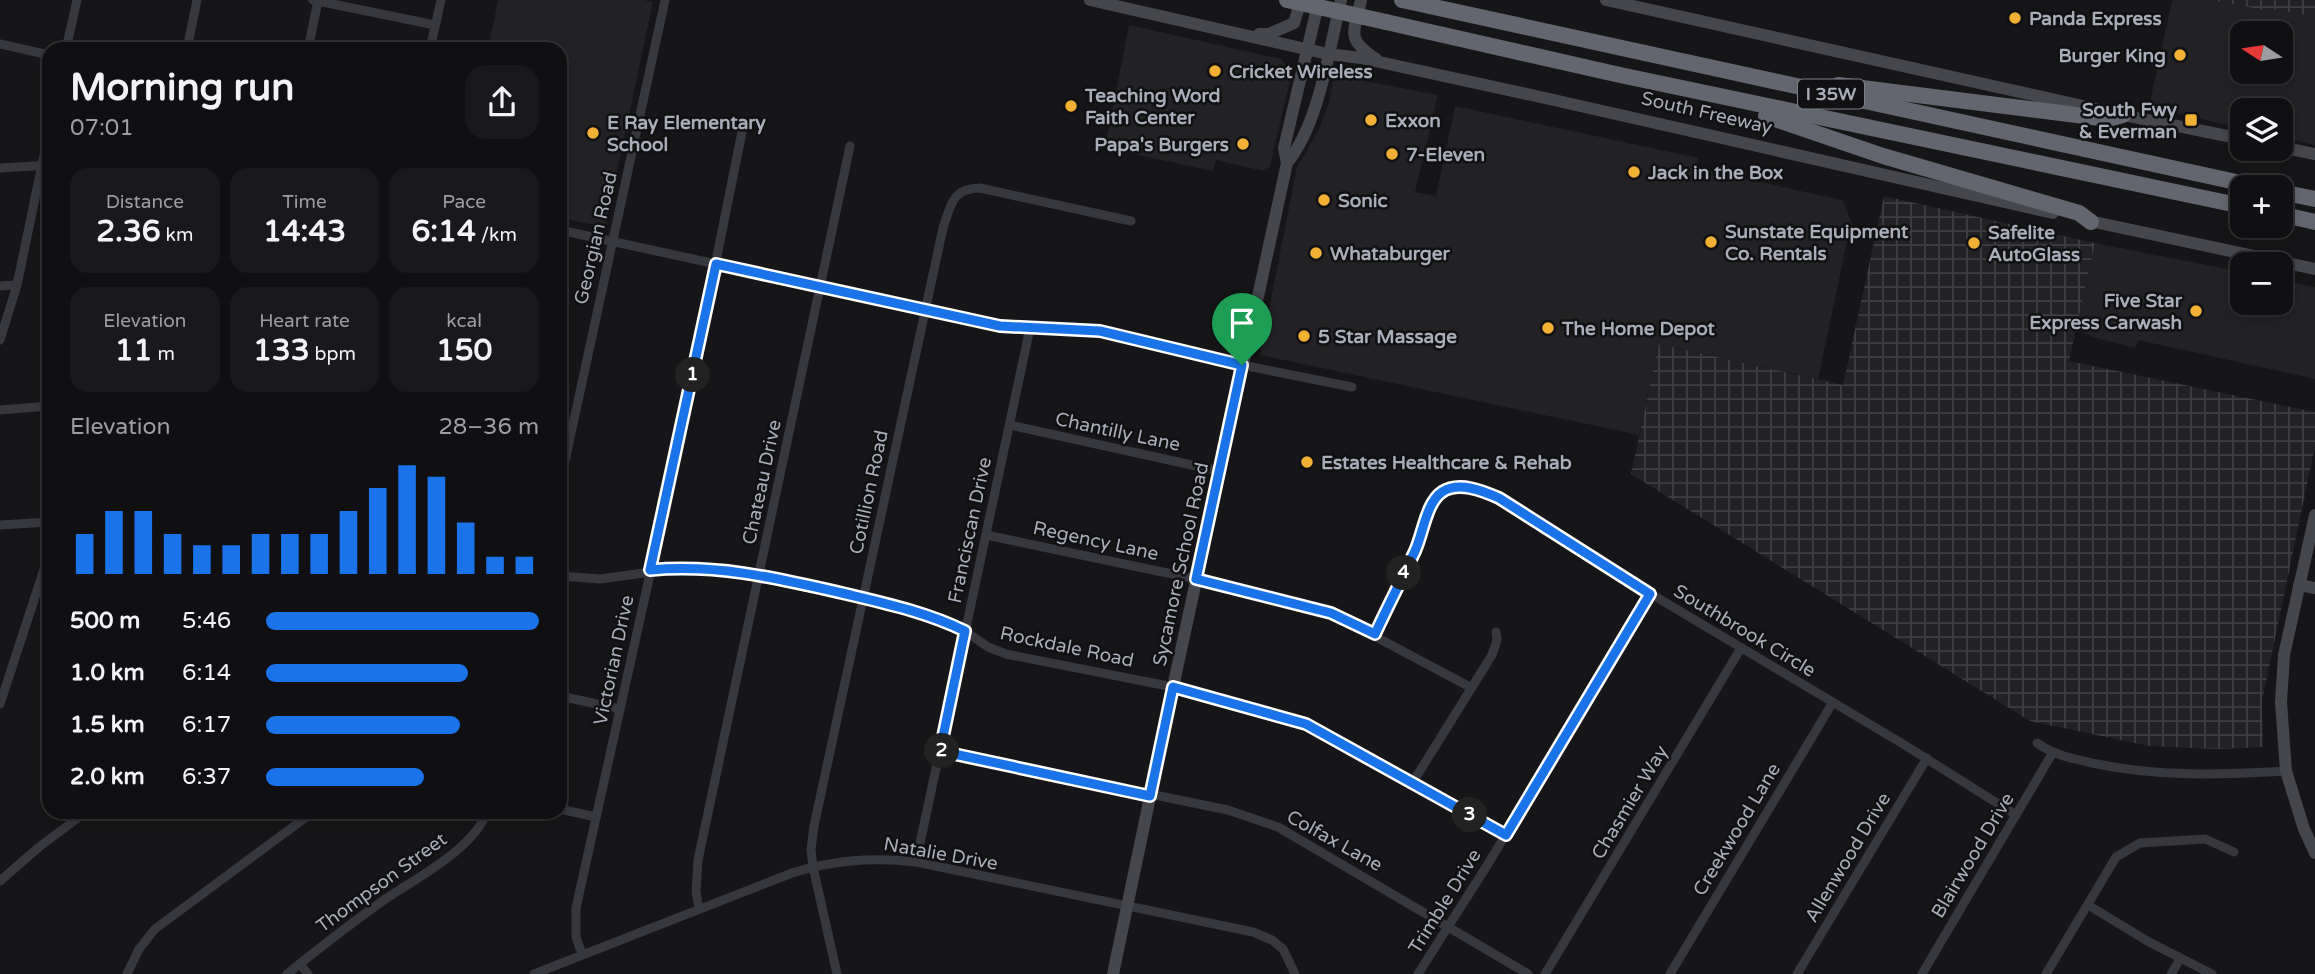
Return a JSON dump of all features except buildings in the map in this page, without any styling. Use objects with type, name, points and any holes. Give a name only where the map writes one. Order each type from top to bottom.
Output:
[{"type":"highway","name":"South Freeway","points":[[1287,0],[1620,75],[2230,203]]},
{"type":"highway","name":"I 35W","points":[[1402,0],[2230,181]]},
{"type":"highway","points":[[1718,70],[1747,69],[1852,88],[2108,120],[2123,115]]},
{"type":"highway","points":[[1620,75],[1636,85],[1788,122],[1883,156],[2079,214],[2091,222]]},
{"type":"highway","points":[[2293,195],[2315,199]]},
{"type":"highway","points":[[2293,217],[2315,222]]},
{"type":"main road","name":"South Freeway","points":[[1090,0],[1248,34],[1308,50],[1381,62],[1725,138],[2091,222],[2314,268]]},
{"type":"main road","points":[[1248,34],[1269,34],[1294,23],[1301,0]]},
{"type":"main road","name":"Sycamore School Road","points":[[1113,974],[1287,163],[1284,148],[1319,0]]},
{"type":"main road","name":"Sycamore School Road","points":[[1287,163],[1296,153],[1313,115],[1341,0]]},
{"type":"main road","points":[[1361,0],[1354,38],[1357,46],[1381,62]]},
{"type":"main road","points":[[1606,0],[2230,137]]},
{"type":"main road","points":[[2293,150],[2315,154]]},
{"type":"main road","points":[[2315,515],[2284,655],[2281,702],[2286,771],[2304,829],[2315,853]]},
{"type":"main road","points":[[2299,585],[2315,588]]},
{"type":"street","points":[[67,42],[76,0]]},
{"type":"street","points":[[188,42],[197,0]]},
{"type":"street","points":[[431,42],[441,0]]},
{"type":"street","name":"Georgian Road","points":[[567,451],[665,0]]},
{"type":"street","points":[[309,42],[316,1],[435,25]]},
{"type":"street","points":[[0,44],[42,53]]},
{"type":"street","name":"Victorian Drive","points":[[582,954],[576,937],[576,908],[716,264],[743,127]]},
{"type":"street","name":"Chateau Drive","points":[[699,908],[696,892],[698,860],[850,146]]},
{"type":"street","points":[[0,168],[42,165]]},
{"type":"street","points":[[0,340],[17,285],[42,178]]},
{"type":"street","name":"Cotillion Road","points":[[836,974],[813,867],[811,850],[814,826],[943,228],[952,201],[969,188],[1004,192],[1131,222]]},
{"type":"street","points":[[567,232],[1000,326],[1100,331],[1242,365],[1352,387]]},
{"type":"street","points":[[0,286],[17,285]]},
{"type":"street","name":"Franciscan Drive","points":[[916,862],[1030,328]]},
{"type":"street","points":[[0,410],[42,407]]},
{"type":"street","name":"Chantilly Lane","points":[[1010,425],[1219,471]]},
{"type":"street","name":"Southbrook Circle","points":[[1375,634],[1437,497],[1451,489],[1474,489],[1499,498],[1650,594],[1927,758],[2016,814]]},
{"type":"street","points":[[0,525],[42,522]]},
{"type":"street","name":"Regency Lane","points":[[986,535],[1196,579],[1331,613],[1471,687]]},
{"type":"street","name":"Rockdale Road","points":[[567,577],[600,579],[650,570],[722,569],[759,574],[913,610],[965,631],[988,647],[1006,654],[1173,687],[1306,724],[1506,835]]},
{"type":"street","points":[[0,705],[42,576]]},
{"type":"street","name":"Trimble Drive","points":[[1418,974],[1506,835],[1650,594]]},
{"type":"street","points":[[1413,782],[1492,655],[1497,640],[1496,632]]},
{"type":"street","name":"Chasmier Way","points":[[1545,974],[1741,648]]},
{"type":"street","points":[[567,698],[620,709]]},
{"type":"street","name":"Creekwood Lane","points":[[1670,974],[1833,702]]},
{"type":"street","points":[[2037,743],[2052,754],[2132,771],[2208,776],[2286,771]]},
{"type":"street","name":"Colfax Lane","points":[[940,751],[1228,810],[1278,827],[1528,974]]},
{"type":"street","name":"Blairwood Drive","points":[[1922,974],[2052,754]]},
{"type":"street","name":"Allenwood Drive","points":[[1797,974],[1927,758]]},
{"type":"street","points":[[567,811],[596,817]]},
{"type":"street","points":[[0,881],[77,819]]},
{"type":"street","points":[[127,974],[139,949],[155,929],[304,819]]},
{"type":"street","name":"Thompson Street","points":[[287,974],[463,844],[473,836],[483,819]]},
{"type":"street","points":[[2046,974],[2116,857],[2140,843],[2205,839],[2234,852]]},
{"type":"street","name":"Natalie Drive","points":[[534,974],[699,908],[813,867],[869,859],[916,862],[1234,927],[1272,940],[1283,950],[1295,974]]},
{"type":"street","points":[[2088,905],[2180,959],[2212,974]]},
{"type":"street","points":[[2171,974],[2180,959]]},
{"type":"street","points":[[300,964],[308,974]]},
{"type":"shaded area","name":"E Ray Elementary School","points":[[498,0],[653,2],[605,227],[567,219],[567,42],[489,42]]},
{"type":"shaded area","points":[[2172,0],[2213,0],[2272,12],[2274,8],[2315,17],[2315,145],[2293,140],[2293,98],[2230,98],[2230,125],[2149,107]]},
{"type":"shaded area","points":[[2213,0],[2315,0],[2315,17],[2274,9],[2273,12]]},
{"type":"shaded area","points":[[1129,25],[1281,59],[1292,72],[1270,166],[1263,171],[1216,160],[1213,171],[1105,148]]},
{"type":"shaded area","points":[[1334,75],[1438,95],[1415,192],[1436,196],[1455,106],[1698,158],[1697,168],[1842,200],[1856,231],[1848,237],[1818,379],[1659,344],[1639,435],[1260,355],[1297,167],[1318,131],[1329,104]]},
{"type":"shaded area","points":[[1884,196],[2095,243],[2069,361],[2315,412],[2315,446],[2262,701],[2263,747],[2217,749],[2149,746],[2030,721],[1631,474],[1659,344],[1843,385]]},
{"type":"shaded area","points":[[2095,243],[2230,270],[2230,315],[2293,315],[2293,283],[2315,287],[2315,379],[2138,340],[2135,348],[2093,337],[2076,329]]},
{"type":"place","name":"Panda Express","points":[[2015,18]]},
{"type":"place","name":"Burger King","points":[[2180,55]]},
{"type":"place","name":"Cricket Wireless","points":[[1215,71]]},
{"type":"place","name":"Teaching Word Faith Center","points":[[1071,106]]},
{"type":"place","name":"Exxon","points":[[1371,120]]},
{"type":"place","name":"South Fwy & Everman","points":[[2191,120]]},
{"type":"place","name":"E Ray Elementary School","points":[[593,133]]},
{"type":"place","name":"Papa's Burgers","points":[[1243,144]]},
{"type":"place","name":"7-Eleven","points":[[1392,154]]},
{"type":"place","name":"Jack in the Box","points":[[1634,172]]},
{"type":"place","name":"Sonic","points":[[1324,200]]},
{"type":"place","name":"Sunstate Equipment Co. Rentals","points":[[1711,242]]},
{"type":"place","name":"Safelite AutoGlass","points":[[1974,243]]},
{"type":"place","name":"Whataburger","points":[[1316,253]]},
{"type":"place","name":"Five Star Express Carwash","points":[[2196,311]]},
{"type":"place","name":"The Home Depot","points":[[1548,328]]},
{"type":"place","name":"5 Star Massage","points":[[1304,336]]},
{"type":"place","name":"Estates Healthcare & Rehab","points":[[1307,462]]},
{"type":"route","points":[[716,264],[1000,326],[1100,331],[1242,365],[1196,579],[1300,603],[1348,620],[1375,634],[1437,497],[1451,489],[1462,488],[1484,491],[1499,498],[1650,594],[1583,702],[1506,835],[1306,724],[1173,687],[1150,796],[940,751],[965,631],[913,610],[759,574],[722,569],[650,570],[716,264]]}]
